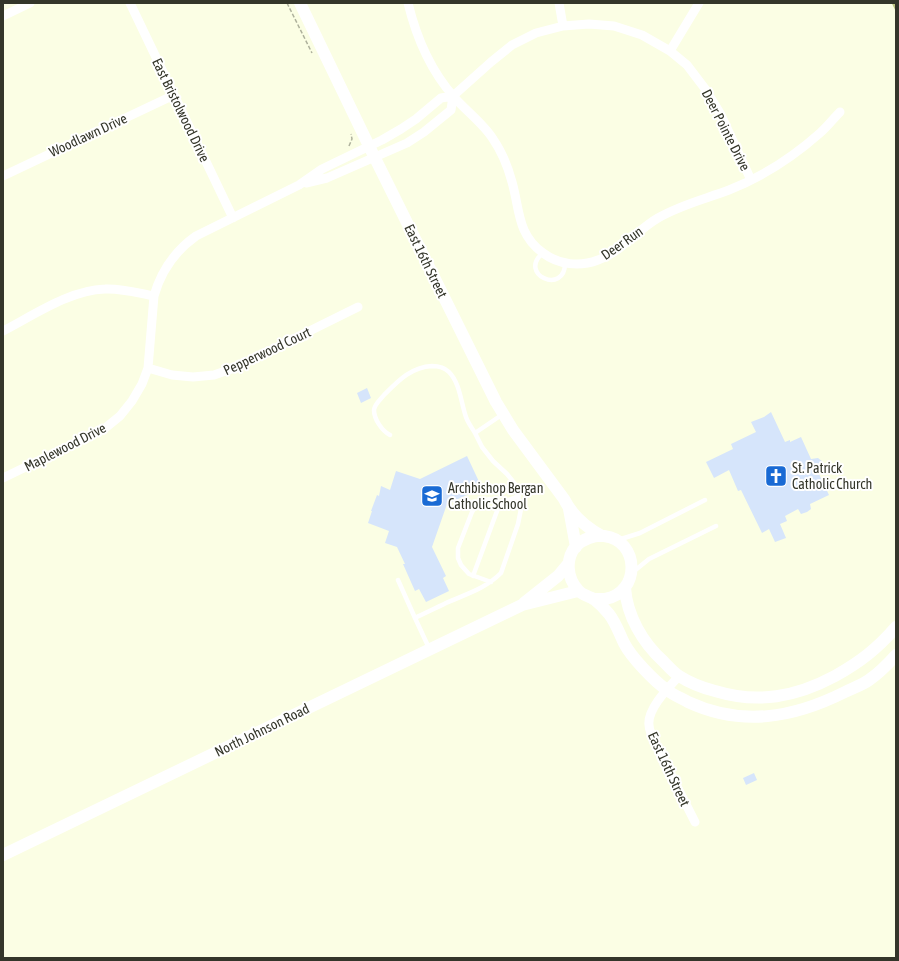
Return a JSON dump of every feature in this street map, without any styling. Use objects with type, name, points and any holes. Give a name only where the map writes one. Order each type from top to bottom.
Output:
[{"type":"main road","name":"East 16th Street","points":[[300,3],[478,367],[503,414],[569,509],[592,531],[602,536]]},
{"type":"main road","name":"East 16th Street","points":[[569,509],[576,546]]},
{"type":"main road","points":[[593,599],[605,599],[616,595],[625,588],[631,573],[630,557],[624,546],[616,540],[602,536],[589,537],[576,546],[570,556],[568,564],[570,579],[578,591],[593,599],[609,614],[632,656],[667,690],[696,706],[713,712],[730,715],[770,716],[788,714],[825,702],[869,680],[896,655]]},
{"type":"main road","name":"North Johnson Road","points":[[522,605],[558,576],[568,564]]},
{"type":"main road","points":[[625,588],[626,600],[639,630],[650,648],[679,676],[702,687],[730,696],[774,698],[793,694],[818,685],[857,664],[872,652],[896,627]]},
{"type":"main road","name":"North Johnson Road","points":[[3,855],[522,605],[578,591]]},
{"type":"street","points":[[3,16],[30,3]]},
{"type":"street","name":"East Bristolwood Drive","points":[[130,3],[233,218]]},
{"type":"street","name":"Deer Run","points":[[408,3],[420,41],[433,67],[453,96],[492,137],[504,159],[512,182],[520,223],[529,239],[552,259],[565,263],[578,264],[598,260],[616,251],[637,232],[657,218],[680,207],[751,180],[792,155],[821,132],[840,112]]},
{"type":"street","points":[[558,3],[563,26]]},
{"type":"street","points":[[670,51],[699,3]]},
{"type":"street","name":"Deer Pointe Drive","points":[[372,151],[416,119],[441,98],[453,96],[512,44],[536,33],[563,26],[588,24],[614,26],[642,35],[670,51],[687,65],[706,90],[720,113],[751,180]]},
{"type":"street","name":"Woodlawn Drive","points":[[3,176],[174,95]]},
{"type":"street","name":"Deer Pointe Drive","points":[[372,151],[390,152],[424,132],[451,110],[453,96]]},
{"type":"street","name":"Maplewood Drive","points":[[3,478],[104,429],[120,416],[132,401],[142,384],[148,368],[154,296],[157,284],[166,267],[177,253],[196,236],[299,185],[326,178],[372,151]]},
{"type":"street","points":[[3,331],[60,301],[86,291],[106,289],[130,291],[154,296]]},
{"type":"street","name":"Pepperwood Court","points":[[148,368],[193,377],[214,375],[236,367],[358,307]]},
{"type":"street","name":"East 16th Street","points":[[679,676],[652,711],[648,724],[652,737],[695,822]]},
{"type":"lane","points":[[543,252],[536,260],[535,265],[536,270],[542,278],[551,280],[560,276],[565,268],[565,263]]},
{"type":"lane","points":[[390,435],[385,432],[378,422],[374,411],[375,406],[396,383],[408,373],[418,368],[435,366],[442,367],[453,377],[467,420],[482,447],[493,461],[507,474],[514,484],[521,509],[518,524],[501,573],[483,587],[447,602],[415,618]]},
{"type":"lane","points":[[475,433],[503,414]]},
{"type":"lane","points":[[491,582],[469,574],[461,565],[458,548],[472,512],[477,504],[490,499],[500,503],[518,496]]},
{"type":"lane","points":[[616,540],[640,533],[705,500]]},
{"type":"lane","points":[[473,576],[500,503]]},
{"type":"lane","points":[[631,573],[649,559],[716,526]]},
{"type":"lane","points":[[398,580],[430,649]]},
{"type":"path","points":[[287,3],[314,59]]},
{"type":"path","points":[[348,128],[352,139],[349,145]]},
{"type":"building","points":[[367,388],[371,398],[361,403],[357,393]]},
{"type":"building","name":"St. Patrick Catholic Church","points":[[771,412],[785,442],[790,440],[790,442],[801,437],[811,459],[818,458],[823,462],[823,468],[818,472],[829,495],[810,504],[811,509],[807,512],[801,514],[798,509],[785,516],[787,521],[780,524],[786,538],[775,542],[769,529],[762,533],[741,490],[738,491],[729,470],[714,478],[706,462],[733,449],[731,444],[756,432],[751,422],[764,417]]},
{"type":"building","name":"Archbishop Bergan Catholic School","points":[[467,456],[482,488],[447,504],[432,547],[446,576],[443,578],[449,591],[426,602],[419,589],[415,591],[397,547],[385,543],[389,531],[368,523],[371,511],[377,495],[379,496],[381,486],[390,490],[396,471],[420,479]]},
{"type":"building","points":[[754,773],[757,780],[746,785],[743,778]]},
{"type":"waterway","points":[[893,3],[896,9]]},
{"type":"place","name":"St. Patrick Catholic Church","points":[[776,476]]},
{"type":"place","name":"Archbishop Bergan Catholic School","points":[[432,496]]}]
